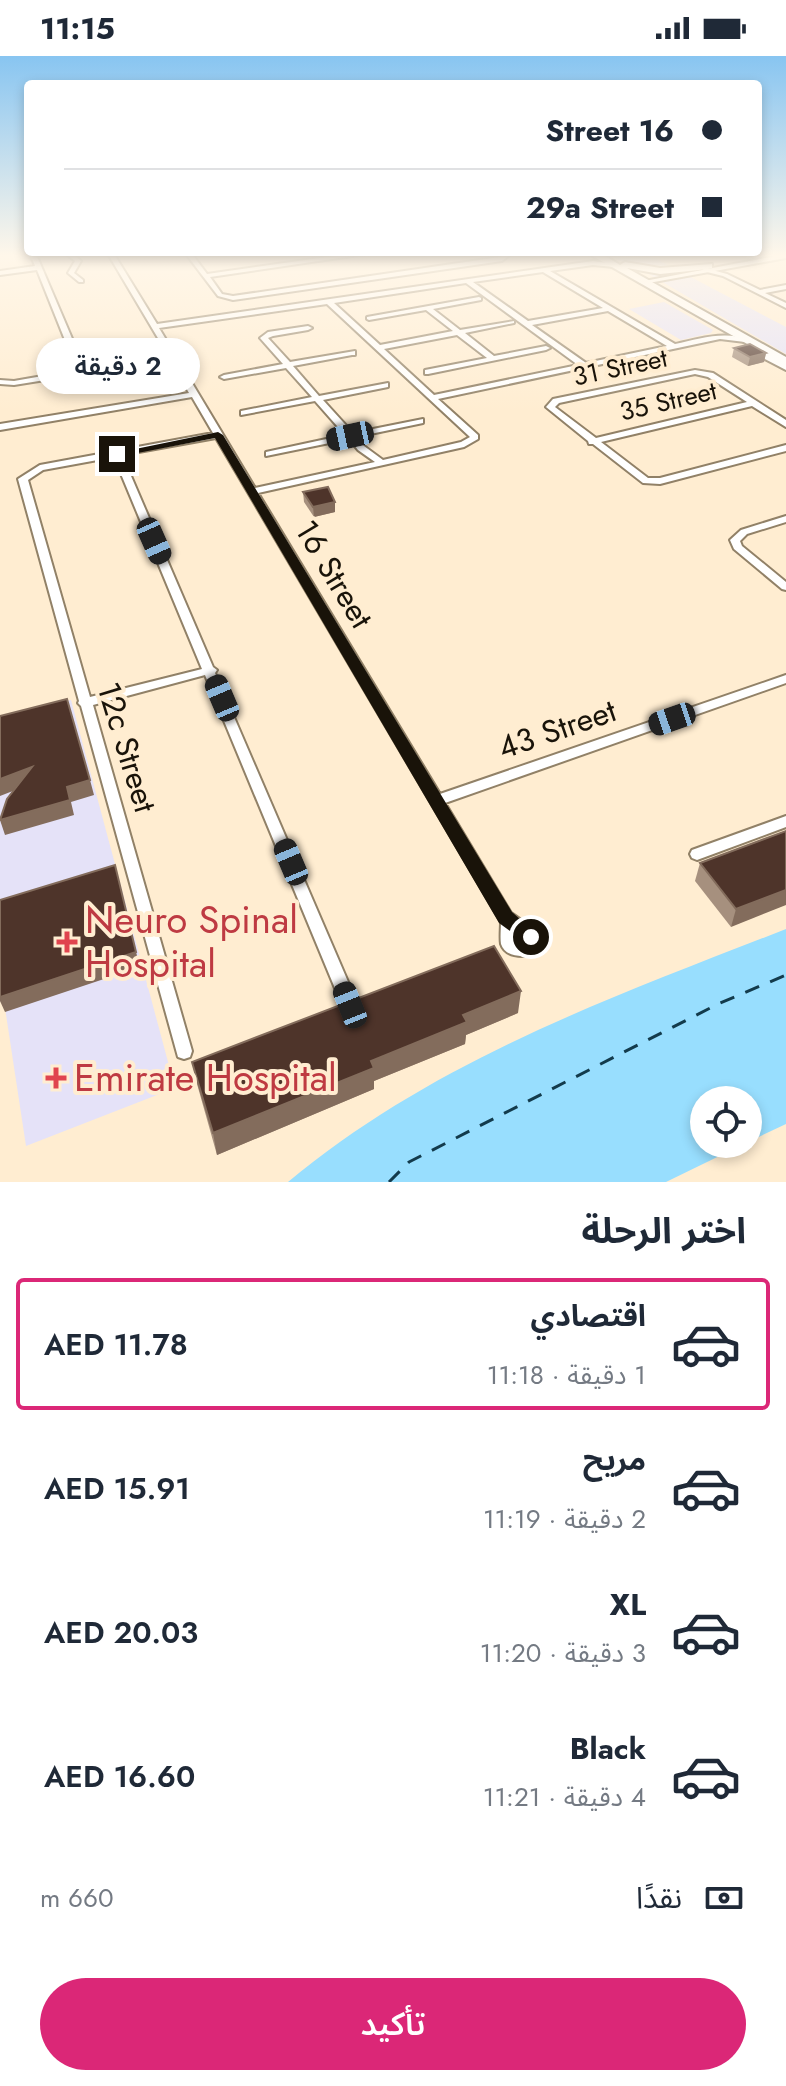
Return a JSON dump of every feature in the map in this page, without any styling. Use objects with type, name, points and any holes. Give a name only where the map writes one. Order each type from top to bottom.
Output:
[{"type":"main road","points":[[684,307],[724,334],[745,340],[786,365]]},
{"type":"main road","points":[[700,307],[786,353]]},
{"type":"street","points":[[54,307],[82,372]]},
{"type":"street","name":"16 Street","points":[[142,307],[509,922]]},
{"type":"street","points":[[154,327],[322,307]]},
{"type":"street","points":[[252,492],[470,443],[475,437],[337,307]]},
{"type":"street","points":[[369,318],[437,307]]},
{"type":"street","points":[[501,307],[585,366]]},
{"type":"street","points":[[605,307],[671,348]]},
{"type":"street","points":[[424,309],[489,360]]},
{"type":"street","points":[[525,324],[609,309]]},
{"type":"street","points":[[381,347],[512,322]]},
{"type":"street","points":[[308,328],[264,338],[361,448],[381,462]]},
{"type":"street","points":[[435,397],[724,334]]},
{"type":"street","points":[[428,372],[546,348]]},
{"type":"street","points":[[224,377],[352,353]]},
{"type":"street","points":[[0,382],[14,383],[172,357]]},
{"type":"street","name":"31 Street","points":[[592,442],[552,410],[550,405],[699,372],[754,403]]},
{"type":"street","points":[[244,413],[385,385]]},
{"type":"street","points":[[0,427],[195,394]]},
{"type":"street","points":[[754,403],[786,424]]},
{"type":"street","name":"35 Street","points":[[592,442],[754,403]]},
{"type":"street","points":[[269,454],[420,421]]},
{"type":"street","points":[[218,435],[117,454],[211,670],[350,1005]]},
{"type":"street","points":[[592,442],[638,478],[650,482],[786,448]]},
{"type":"street","points":[[361,448],[362,456],[370,465]]},
{"type":"street","name":"12c Street","points":[[117,454],[40,468],[25,475],[23,482],[184,1051]]},
{"type":"street","points":[[786,519],[744,532],[735,540],[738,547],[786,587]]},
{"type":"street","points":[[84,703],[211,670]]},
{"type":"street","name":"43 Street","points":[[436,801],[786,679]]},
{"type":"street","points":[[697,854],[786,821]]},
{"type":"shaded area","points":[[672,307],[713,330],[681,340],[629,309]]},
{"type":"shaded area","points":[[704,307],[747,307],[786,327],[786,354]]},
{"type":"shaded area","points":[[71,700],[175,1088],[26,1146],[0,975],[0,718]]},
{"type":"water","points":[[786,929],[786,1124],[762,1135],[762,1086],[690,1086],[690,1158],[715,1158],[666,1182],[288,1182],[344,1139],[464,1067],[526,1036],[655,980]]},
{"type":"building","points":[[750,344],[766,353],[750,357],[734,348]]},
{"type":"building","points":[[328,487],[335,502],[313,507],[303,492]]},
{"type":"building","points":[[67,699],[90,780],[67,787],[70,800],[0,820],[7,799],[32,767],[0,779],[0,716]]},
{"type":"building","points":[[786,831],[786,890],[736,909],[700,863]]},
{"type":"building","name":"Neuro Spinal Hospital","points":[[115,865],[136,952],[0,997],[0,900]]},
{"type":"building","points":[[494,946],[521,991],[463,1015],[467,1022],[371,1061],[374,1068],[213,1133],[192,1062]]},
{"type":"ferry route","points":[[389,1182],[409,1162],[718,1004],[786,975]]},
{"type":"place","name":"Neuro Spinal Hospital","points":[[67,942]]},
{"type":"place","name":"Emirate Hospital","points":[[56,1078]]},
{"type":"route","points":[[117,454],[218,435],[509,922],[531,937]]}]
